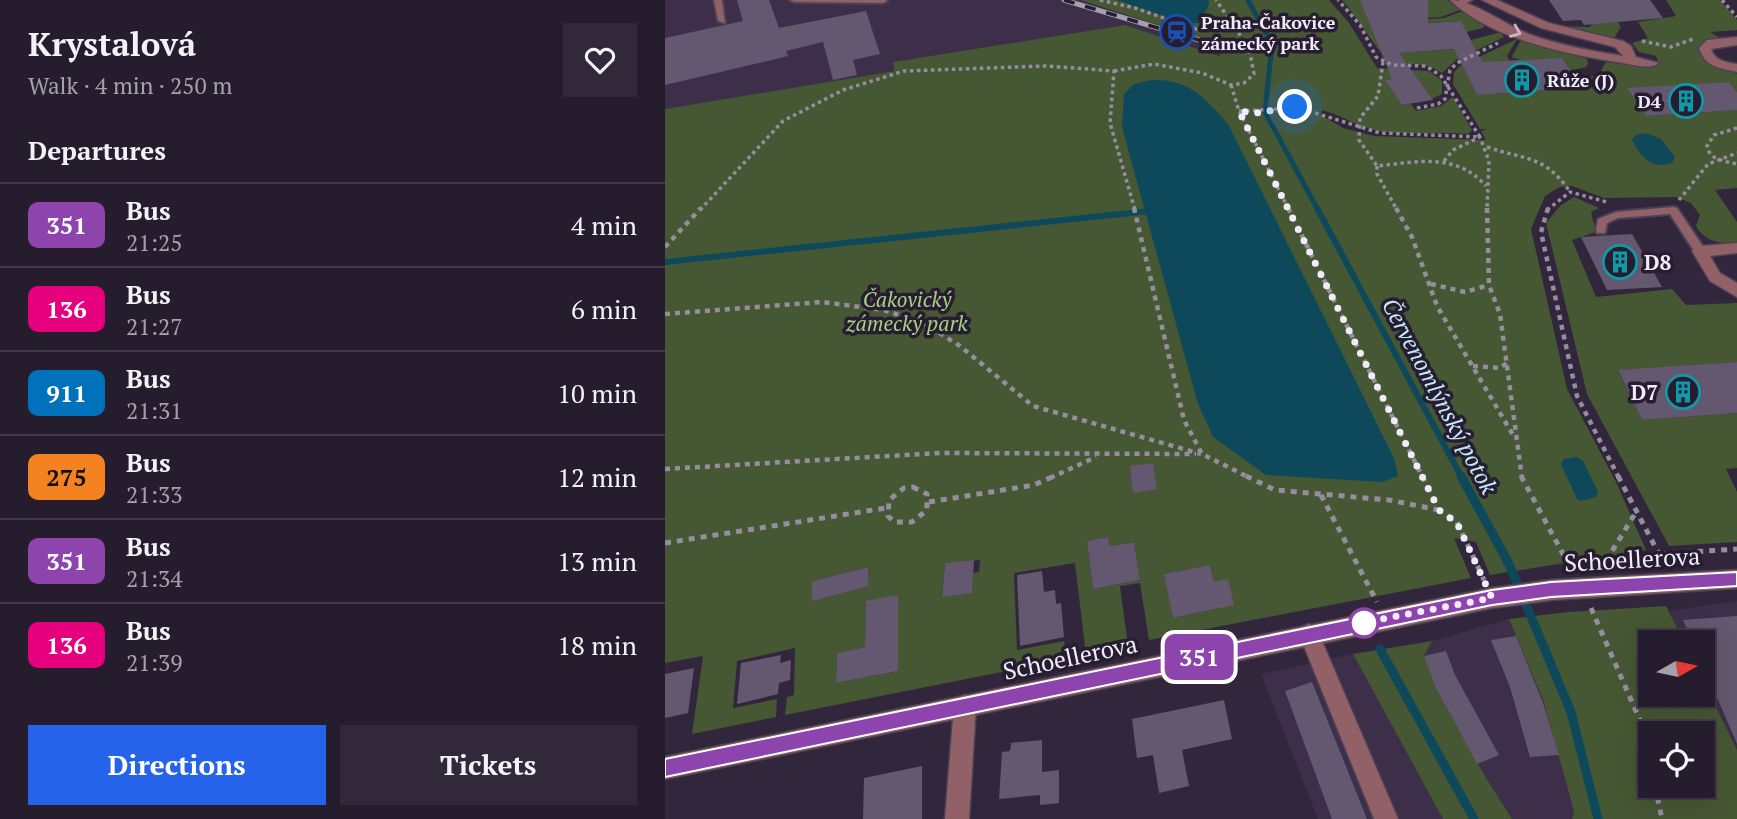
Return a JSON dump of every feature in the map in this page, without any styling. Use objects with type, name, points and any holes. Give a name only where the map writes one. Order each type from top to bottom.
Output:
[{"type":"street","points":[[1488,0],[1545,26],[1619,44],[1627,49],[1631,60]]},
{"type":"street","points":[[1461,1],[1518,33],[1559,48],[1653,63]]},
{"type":"street","points":[[1737,41],[1711,43],[1705,48],[1708,57],[1718,64],[1737,68]]},
{"type":"street","points":[[1737,248],[1700,251],[1714,277],[1737,291]]},
{"type":"street","name":"Schoellerova","points":[[665,768],[1492,598],[1551,590],[1737,579]]},
{"type":"street","points":[[1309,634],[1386,819]]},
{"type":"street","points":[[957,819],[965,706]]},
{"type":"lane","points":[[717,0],[722,21]]},
{"type":"lane","points":[[794,0],[883,1]]},
{"type":"lane","points":[[1601,230],[1602,221],[1616,215],[1673,210],[1700,251]]},
{"type":"path","points":[[1100,0],[1135,8],[1196,29],[1230,24]]},
{"type":"path","points":[[665,247],[783,121],[843,90],[904,71],[1046,66],[1114,71],[1154,64],[1202,73],[1231,85],[1244,83],[1254,74],[1249,48],[1216,0]]},
{"type":"path","points":[[1338,0],[1360,25],[1376,57],[1384,62],[1426,66],[1441,76],[1486,147],[1491,174],[1486,187],[1489,285],[1500,314],[1509,362],[1514,437],[1520,474],[1571,568]]},
{"type":"path","points":[[1722,0],[1737,17]]},
{"type":"path","points":[[1417,107],[1438,104],[1445,99],[1450,70],[1457,63],[1518,33]]},
{"type":"path","points":[[1619,44],[1640,41],[1671,47],[1697,39],[1711,43]]},
{"type":"path","points":[[1384,62],[1378,96],[1360,118],[1359,140],[1377,166],[1377,174],[1412,237],[1437,306],[1514,437]]},
{"type":"path","points":[[1114,71],[1110,123],[1135,213],[1184,420],[1202,454]]},
{"type":"path","points":[[1231,85],[1239,111],[1439,510]]},
{"type":"path","points":[[1239,111],[1256,113],[1287,108],[1311,109],[1361,130],[1387,135],[1480,137]]},
{"type":"path","points":[[1737,128],[1714,135],[1707,146],[1708,152],[1714,158],[1737,164]]},
{"type":"path","points":[[1444,160],[1453,150],[1480,137]]},
{"type":"path","points":[[1486,147],[1504,155],[1532,157],[1549,164],[1558,171],[1570,192],[1601,202],[1613,202]]},
{"type":"path","points":[[1673,210],[1694,175],[1714,158],[1737,153]]},
{"type":"path","points":[[1377,166],[1444,160],[1463,164],[1478,174],[1486,187]]},
{"type":"path","points":[[1570,192],[1552,201],[1542,215],[1541,232],[1557,315],[1577,396],[1659,554],[1737,549]]},
{"type":"path","points":[[1431,284],[1465,292],[1489,285]]},
{"type":"path","points":[[665,314],[823,302],[884,310],[925,324],[960,346],[1033,406],[1202,454],[1275,490],[1389,500],[1439,510],[1457,523],[1492,598]]},
{"type":"path","points":[[1472,365],[1500,368],[1509,362]]},
{"type":"path","points":[[665,470],[940,453],[1098,456],[1202,454]]},
{"type":"path","points":[[929,502],[1034,485],[1098,456]]},
{"type":"path","points":[[904,488],[921,489],[929,502],[921,517],[902,524],[888,516],[889,500],[904,488]]},
{"type":"path","points":[[1321,494],[1377,603]]},
{"type":"path","points":[[665,543],[887,508]]},
{"type":"path","points":[[1606,562],[1637,511]]},
{"type":"path","points":[[1590,608],[1641,721]]},
{"type":"path","points":[[1658,798],[1662,819]]},
{"type":"shaded area","points":[[665,0],[1080,0],[1228,46],[1219,56],[1125,25],[893,62],[894,71],[665,109]]},
{"type":"shaded area","points":[[1737,601],[1737,750],[1715,705],[1715,630],[1678,630],[1669,611]]},
{"type":"shaded area","points":[[1509,619],[1543,700],[1574,811],[1572,819],[1512,819],[1477,764],[1436,688],[1424,656],[1432,641]]},
{"type":"shaded area","points":[[1353,654],[1443,819],[1318,819],[1261,674]]},
{"type":"green space","name":"Čakovický zámecký park","points":[[1080,0],[1117,0],[1138,6],[1209,4],[1208,0],[1329,0],[1349,23],[1377,68],[1429,71],[1442,81],[1442,94],[1432,99],[1415,75],[1386,80],[1402,105],[1411,104],[1416,111],[1441,106],[1453,97],[1472,130],[1468,134],[1379,131],[1322,110],[1321,115],[1343,128],[1374,136],[1486,140],[1481,131],[1487,129],[1480,129],[1453,84],[1454,72],[1460,66],[1517,39],[1507,56],[1511,64],[1464,69],[1477,95],[1580,88],[1576,80],[1598,75],[1606,62],[1644,67],[1643,64],[1659,65],[1656,56],[1639,52],[1632,43],[1648,38],[1638,22],[1676,16],[1666,0],[1720,0],[1737,20],[1737,30],[1710,32],[1722,39],[1704,42],[1701,53],[1708,62],[1737,74],[1737,92],[1729,82],[1628,89],[1646,116],[1737,110],[1737,188],[1715,190],[1737,222],[1737,243],[1719,242],[1704,236],[1696,226],[1700,215],[1691,203],[1676,197],[1604,198],[1572,186],[1560,187],[1545,196],[1531,229],[1567,389],[1616,482],[1646,550],[1490,575],[1476,542],[1454,538],[1471,578],[1149,640],[1140,583],[1120,586],[1128,646],[1086,655],[1075,563],[1014,573],[1017,650],[1064,641],[1067,659],[785,715],[787,697],[794,695],[795,648],[737,661],[733,708],[777,699],[776,717],[692,734],[703,656],[665,663],[665,109],[894,71],[893,62],[1125,25],[1219,56],[1228,47]],"holes":[[[1108,537],[1110,546],[1134,542],[1140,580],[1093,589],[1087,541]],[[980,560],[979,572],[973,573],[972,593],[942,596],[945,563]],[[1210,565],[1220,608],[1173,618],[1165,574]],[[868,567],[869,586],[812,600],[812,581]],[[898,595],[898,671],[836,683],[837,653],[865,647],[866,602]]]},
{"type":"green space","points":[[1342,0],[1447,0],[1460,10],[1441,17],[1409,19],[1373,30],[1382,54]]},
{"type":"green space","points":[[1463,11],[1485,24],[1483,28],[1466,32],[1460,21],[1424,23],[1421,20],[1444,18]]},
{"type":"green space","points":[[1615,18],[1621,27],[1614,38],[1560,26],[1591,27],[1590,25]]},
{"type":"green space","points":[[1501,32],[1504,37],[1456,60],[1442,73],[1428,66],[1389,61],[1382,54],[1474,48],[1471,40]]},
{"type":"green space","points":[[1521,40],[1587,59],[1588,64],[1570,71],[1513,58]]},
{"type":"green space","points":[[1574,197],[1599,208],[1591,212],[1596,232],[1572,240],[1596,297],[1672,289],[1686,305],[1737,303],[1737,362],[1618,371],[1642,420],[1737,413],[1737,468],[1726,469],[1737,492],[1737,542],[1669,546],[1587,394],[1546,223],[1560,206]]},
{"type":"green space","points":[[1666,606],[1678,630],[1638,630],[1638,707],[1715,707],[1715,705],[1737,750],[1737,819],[1572,819],[1574,811],[1543,700],[1509,619],[1568,612]]},
{"type":"green space","points":[[1432,641],[1424,656],[1442,699],[1512,819],[1443,819],[1353,654]]},
{"type":"water","points":[[1117,0],[1208,0],[1209,4],[1200,23],[1182,23]]},
{"type":"water","points":[[1152,80],[1176,83],[1195,92],[1228,124],[1394,458],[1398,476],[1383,482],[1266,475],[1213,437],[1198,404],[1122,127],[1124,94],[1134,84]]},
{"type":"water","points":[[1646,133],[1661,139],[1675,157],[1672,163],[1659,165],[1643,157],[1632,140],[1636,135]]},
{"type":"water","points":[[1577,457],[1583,461],[1598,492],[1596,497],[1581,501],[1577,499],[1561,464],[1564,459]]},
{"type":"building","points":[[737,0],[769,0],[779,28],[866,11],[880,54],[853,60],[857,75],[833,80],[823,42],[786,51],[788,56],[665,85],[665,38],[743,21]]},
{"type":"building","points":[[1360,0],[1428,0],[1428,23],[1461,21],[1482,62],[1562,58],[1581,88],[1477,95],[1454,49],[1399,53],[1433,100],[1402,105],[1385,80],[1392,79]]},
{"type":"building","points":[[1549,0],[1650,0],[1663,18],[1584,25],[1581,20],[1563,21]]},
{"type":"building","name":"D4","points":[[1729,82],[1737,92],[1737,110],[1646,116],[1627,88]]},
{"type":"building","name":"D8","points":[[1632,234],[1662,287],[1607,290],[1581,237]]},
{"type":"building","name":"D7","points":[[1737,362],[1737,413],[1642,420],[1618,370]]},
{"type":"building","points":[[1153,463],[1157,489],[1133,493],[1130,466]]},
{"type":"building","points":[[1108,537],[1110,546],[1134,542],[1140,580],[1093,589],[1087,541]]},
{"type":"building","points":[[974,560],[972,593],[942,597],[945,563]]},
{"type":"building","points":[[1210,565],[1214,582],[1228,579],[1234,605],[1173,618],[1164,574]]},
{"type":"building","points":[[868,567],[869,586],[812,601],[812,581]]},
{"type":"building","points":[[1042,571],[1044,592],[1055,590],[1056,604],[1061,603],[1064,637],[1020,646],[1017,575]]},
{"type":"building","points":[[898,595],[898,671],[836,683],[837,653],[865,647],[866,601]]},
{"type":"building","points":[[1737,616],[1737,744],[1715,693],[1715,630],[1688,630],[1683,620]]},
{"type":"building","points":[[1516,636],[1543,703],[1559,755],[1530,757],[1510,687],[1491,640]]},
{"type":"building","points":[[1446,651],[1455,675],[1499,755],[1477,764],[1436,688],[1424,656]]},
{"type":"building","points":[[781,655],[780,663],[791,660],[790,680],[779,683],[778,694],[737,704],[741,663]]},
{"type":"building","points":[[694,668],[688,713],[665,718],[665,674]]},
{"type":"building","points":[[1312,682],[1367,819],[1332,819],[1285,691]]},
{"type":"building","points":[[1224,700],[1232,739],[1182,750],[1189,786],[1159,793],[1153,755],[1137,758],[1132,719]]},
{"type":"building","points":[[1042,740],[1042,772],[1059,770],[1059,803],[1040,805],[1040,795],[999,799],[1002,752],[1010,751],[1011,743]]},
{"type":"building","points":[[922,766],[922,819],[863,819],[864,778]]},
{"type":"waterway","name":"Červenomlýnský potok","points":[[1248,0],[1272,44],[1265,112],[1318,210]]},
{"type":"waterway","name":"Červenomlýnský potok","points":[[1317,208],[1462,478]]},
{"type":"waterway","points":[[665,262],[1150,211],[1154,214]]},
{"type":"waterway","name":"Červenomlýnský potok","points":[[1461,476],[1509,564],[1571,712],[1598,819]]},
{"type":"waterway","points":[[1380,649],[1474,819]]},
{"type":"railway","points":[[1064,0],[1222,47]]},
{"type":"bus line","name":"351","points":[[665,768],[1492,598],[1551,590],[1737,579]]},
{"type":"place","name":"Praha-Čakovice zámecký park","points":[[1177,32]]},
{"type":"place","name":"Růže (J)","points":[[1522,80]]},
{"type":"place","name":"D4","points":[[1686,101]]},
{"type":"place","name":"D8","points":[[1620,262]]},
{"type":"place","name":"D7","points":[[1683,392]]},
{"type":"route","points":[[1295,107],[1256,113],[1239,111],[1439,510],[1457,523],[1492,598],[1361,623],[1364,623]]}]
